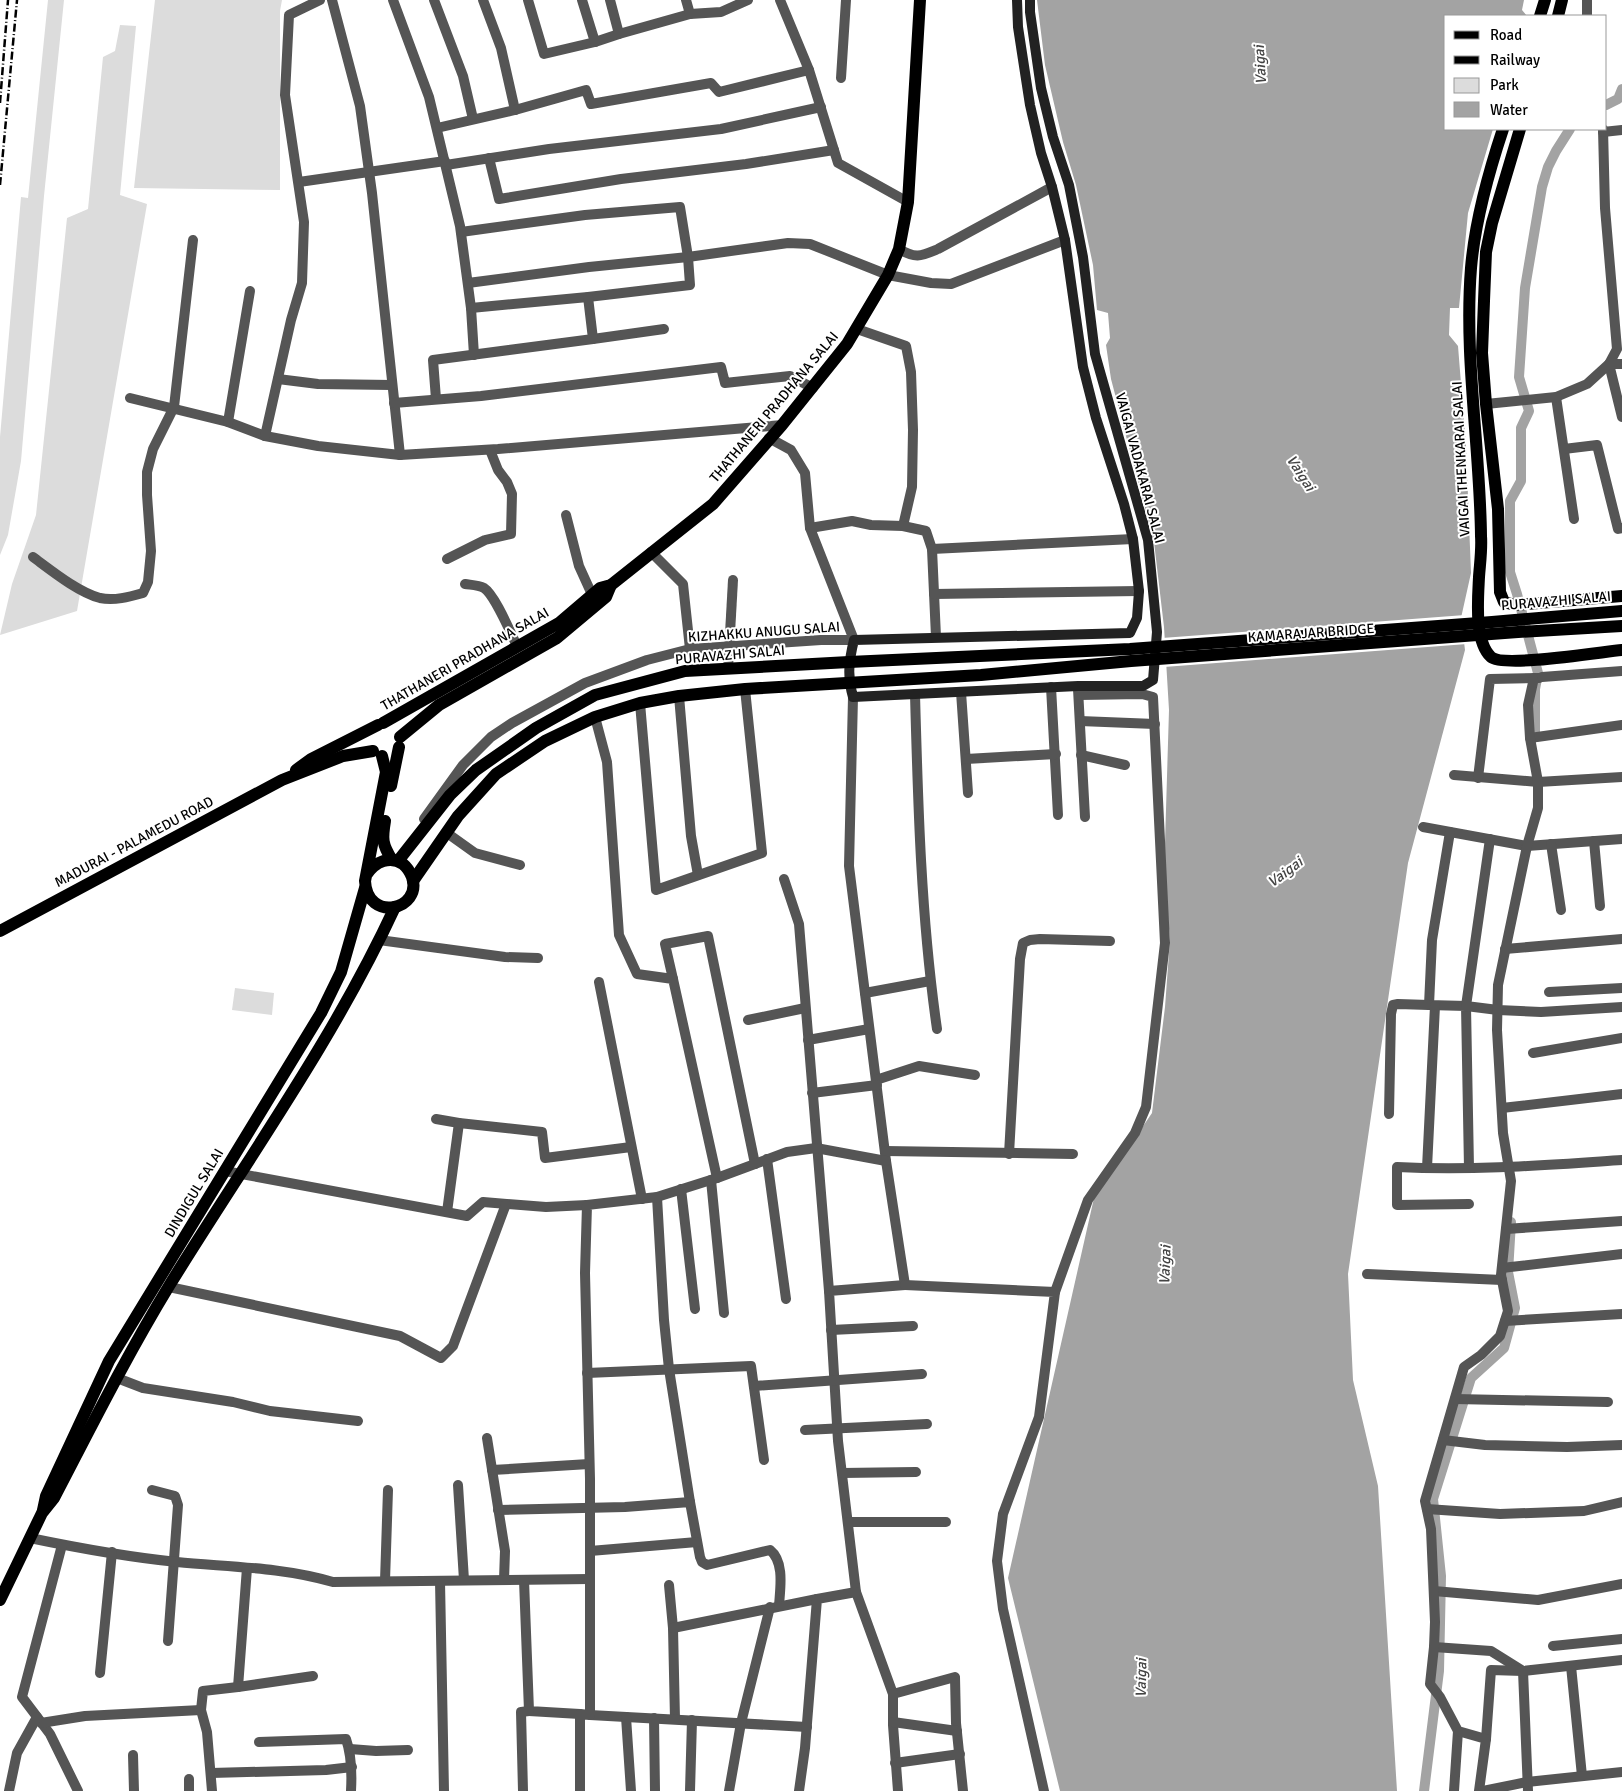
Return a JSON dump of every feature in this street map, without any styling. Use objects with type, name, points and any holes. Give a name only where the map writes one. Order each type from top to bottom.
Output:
[{"type":"main road","name":"THATHANERI PRADHANA SALAI","points":[[400,742],[439,705],[557,638],[594,600],[600,588],[611,585],[713,504],[813,388],[857,329],[888,275],[899,249],[908,202],[920,0]]},
{"type":"main road","name":"VAIGAI VADAKARAI SALAI","points":[[854,640],[1130,634],[1137,618],[1138,592],[1133,539],[1087,383],[1077,334],[1065,240],[1052,187],[1041,154],[1030,105],[1018,27],[1016,0]]},
{"type":"main road","name":"VAIGAI VADAKARAI SALAI","points":[[854,697],[1052,688],[1078,691],[1143,686],[1153,680],[1157,632],[1148,540],[1095,354],[1083,257],[1069,185],[1041,88],[1030,0]]},
{"type":"main road","points":[[1540,15],[1545,0]]},
{"type":"main road","points":[[1558,15],[1562,0]]},
{"type":"main road","name":"VAIGAI THENKARAI SALAI","points":[[1503,130],[1477,222],[1471,268],[1469,338],[1482,536],[1478,608],[1482,643],[1494,659],[1545,659],[1622,650]]},
{"type":"main road","name":"VAIGAI THENKARAI SALAI","points":[[1520,130],[1492,223],[1486,252],[1482,353],[1498,509],[1500,592],[1504,602],[1515,605],[1622,596]]},
{"type":"main road","name":"THATHANERI PRADHANA SALAI","points":[[380,724],[559,623],[594,600]]},
{"type":"main road","name":"PURAVAZHI SALAI","points":[[1532,625],[1622,611]]},
{"type":"main road","name":"PURAVAZHI SALAI","points":[[1492,628],[1532,625],[1622,626]]},
{"type":"main road","name":"KAMARAJAR BRIDGE","points":[[1131,655],[1492,628]]},
{"type":"main road","points":[[854,640],[849,662],[849,684],[854,697]]},
{"type":"main road","points":[[413,881],[408,869],[395,861],[385,848],[382,839],[400,742],[396,728],[388,724],[380,724],[371,730],[369,734],[369,744],[385,764],[386,772],[366,888],[373,902],[387,908],[401,905],[411,894],[413,881],[458,816],[496,774],[545,741],[595,717],[640,703],[678,696],[745,689],[981,675],[1131,655]]},
{"type":"main road","name":"PURAVAZHI SALAI","points":[[395,861],[450,795],[476,770],[536,728],[595,695],[685,671],[849,662],[1131,655]]},
{"type":"main road","name":"MADURAI - PALAMEDU ROAD","points":[[282,780],[312,759],[380,724]]},
{"type":"main road","points":[[378,754],[392,754],[400,742]]},
{"type":"main road","name":"MADURAI - PALAMEDU ROAD","points":[[0,931],[282,780],[343,756],[378,754]]},
{"type":"main road","points":[[367,874],[377,863],[395,861]]},
{"type":"main road","name":"DINDIGUL SALAI","points":[[0,1600],[42,1512],[46,1496],[109,1361],[321,1013],[341,972],[366,888]]},
{"type":"main road","name":"DINDIGUL SALAI","points":[[42,1512],[54,1498],[116,1378],[169,1286],[337,1019],[379,940],[394,907]]},
{"type":"street","points":[[265,436],[291,320],[302,283],[304,222],[285,95],[289,15],[320,0]]},
{"type":"street","points":[[332,0],[360,106],[400,455]]},
{"type":"street","points":[[393,0],[429,97],[461,232],[472,308],[474,355]]},
{"type":"street","points":[[434,0],[462,76],[473,119]]},
{"type":"street","points":[[483,0],[501,48],[514,110]]},
{"type":"street","points":[[528,0],[544,54],[595,42],[690,14],[721,12],[748,0]]},
{"type":"street","points":[[582,0],[595,42]]},
{"type":"street","points":[[610,0],[619,34]]},
{"type":"street","points":[[686,0],[690,14]]},
{"type":"street","points":[[780,0],[809,70],[838,163],[908,202]]},
{"type":"street","points":[[841,78],[846,0]]},
{"type":"street","points":[[1587,0],[1587,15]]},
{"type":"street","points":[[437,128],[514,110],[586,90],[590,104],[711,83],[719,92],[809,70]]},
{"type":"street","points":[[299,182],[549,149],[721,129],[821,108]]},
{"type":"street","points":[[1486,404],[1556,397],[1587,384],[1609,364],[1618,350],[1605,208],[1603,130],[1622,130]]},
{"type":"street","points":[[489,158],[499,199],[621,179],[746,164],[834,150]]},
{"type":"street","points":[[899,249],[911,256],[923,255],[938,249],[1052,187]]},
{"type":"street","points":[[461,232],[585,215],[680,207],[688,257],[690,285],[472,308]]},
{"type":"street","points":[[33,557],[71,584],[101,598],[125,599],[143,593],[148,582],[151,550],[147,472],[153,449],[174,408],[193,240]]},
{"type":"street","points":[[468,283],[589,267],[688,257],[788,242],[810,244],[888,275],[931,284],[950,284],[1065,240]]},
{"type":"street","points":[[228,422],[250,291]]},
{"type":"street","points":[[588,297],[593,339]]},
{"type":"street","points":[[436,400],[432,360],[664,329]]},
{"type":"street","points":[[857,329],[906,346],[911,372],[913,430],[912,488],[903,526]]},
{"type":"street","points":[[1609,364],[1622,364]]},
{"type":"street","points":[[1609,364],[1622,417]]},
{"type":"street","points":[[394,403],[481,396],[721,367],[725,383],[790,376],[813,388]]},
{"type":"street","points":[[278,379],[318,384],[392,384]]},
{"type":"street","points":[[1556,397],[1574,520]]},
{"type":"street","points":[[130,398],[228,422],[265,436],[318,446],[400,455],[490,450],[782,425]]},
{"type":"street","points":[[769,438],[791,450],[805,473],[810,528],[854,640]]},
{"type":"street","points":[[1564,449],[1597,445],[1618,529],[1622,528]]},
{"type":"street","points":[[447,559],[485,540],[511,534],[512,494],[507,482],[498,470],[490,450]]},
{"type":"street","points":[[566,515],[579,566],[594,600]]},
{"type":"street","points":[[810,528],[852,521],[871,525],[903,526],[926,531],[932,549],[936,637]]},
{"type":"street","points":[[932,549],[1133,539]]},
{"type":"street","points":[[651,552],[683,584],[690,650]]},
{"type":"street","points":[[728,669],[732,580]]},
{"type":"street","points":[[465,584],[480,586],[494,599],[517,646]]},
{"type":"street","points":[[934,594],[1138,592]]},
{"type":"street","name":"KIZHAKKU ANUGU SALAI","points":[[419,834],[417,829],[463,765],[491,737],[512,723],[585,683],[647,660],[690,650],[821,640],[854,640]]},
{"type":"street","points":[[1478,778],[1490,679],[1622,672]]},
{"type":"street","points":[[1454,1791],[1458,1731],[1430,1684],[1438,1647],[1438,1592],[1431,1529],[1432,1510],[1425,1502],[1461,1399],[1464,1367],[1481,1355],[1500,1336],[1510,1321],[1502,1280],[1506,1268],[1510,1229],[1512,1168],[1503,1133],[1505,1108],[1497,1030],[1500,1011],[1498,984],[1508,949],[1538,808],[1541,782],[1528,705],[1537,678]]},
{"type":"street","points":[[1052,688],[1058,815]]},
{"type":"street","points":[[640,703],[656,890],[762,853],[745,689]]},
{"type":"street","points":[[1044,1791],[1003,1610],[997,1561],[1003,1514],[1039,1417],[1055,1292],[1088,1200],[1134,1133],[1146,1106],[1165,943],[1153,697],[1142,694],[1078,691],[1085,817]]},
{"type":"street","points":[[961,692],[968,793]]},
{"type":"street","points":[[915,694],[919,836],[930,980],[937,1029]]},
{"type":"street","points":[[678,696],[691,836],[698,875]]},
{"type":"street","points":[[854,697],[849,866],[885,1156],[905,1285]]},
{"type":"street","points":[[595,717],[607,762],[619,935],[637,974],[673,979]]},
{"type":"street","points":[[1080,722],[1154,724]]},
{"type":"street","points":[[1534,737],[1622,725]]},
{"type":"street","points":[[966,758],[1056,754]]},
{"type":"street","points":[[1082,755],[1124,765]]},
{"type":"street","points":[[1454,775],[1541,782],[1622,777]]},
{"type":"street","points":[[1423,827],[1530,846],[1622,839]]},
{"type":"street","points":[[1427,1168],[1432,940],[1450,832]]},
{"type":"street","points":[[446,834],[475,853],[520,865]]},
{"type":"street","points":[[1469,1168],[1466,1006],[1490,839]]},
{"type":"street","points":[[1594,841],[1600,906]]},
{"type":"street","points":[[1551,844],[1561,910]]},
{"type":"street","points":[[784,879],[799,924],[829,1291],[838,1428],[856,1592],[893,1694],[895,1763],[898,1791]]},
{"type":"street","points":[[724,1313],[714,1179],[665,944],[708,936],[754,1164]]},
{"type":"street","points":[[1009,1154],[1020,959],[1023,944],[1030,940],[1040,939],[1110,941]]},
{"type":"street","points":[[1508,949],[1622,939]]},
{"type":"street","points":[[379,940],[505,957],[538,958]]},
{"type":"street","points":[[865,993],[930,980]]},
{"type":"street","points":[[599,982],[642,1199]]},
{"type":"street","points":[[1549,992],[1622,988]]},
{"type":"street","points":[[1389,1114],[1391,1014],[1393,1005],[1466,1006],[1500,1011],[1541,1012],[1622,1007]]},
{"type":"street","points":[[748,1020],[805,1008]]},
{"type":"street","points":[[808,1040],[869,1029]]},
{"type":"street","points":[[1533,1053],[1622,1038]]},
{"type":"street","points":[[812,1093],[876,1082],[919,1066],[975,1075]]},
{"type":"street","points":[[1505,1108],[1622,1094]]},
{"type":"street","points":[[436,1119],[542,1132],[545,1158],[631,1148]]},
{"type":"street","points":[[447,1212],[458,1123]]},
{"type":"street","points":[[225,1171],[467,1216],[482,1202],[546,1207],[587,1205],[657,1197],[714,1179],[787,1152],[816,1148],[885,1156],[1073,1154]]},
{"type":"street","points":[[767,1160],[786,1299]]},
{"type":"street","points":[[1470,1204],[1397,1205],[1397,1166],[1512,1168],[1622,1160]]},
{"type":"street","points":[[682,1189],[695,1309]]},
{"type":"street","points":[[657,1197],[664,1320],[669,1369],[700,1557],[702,1562],[707,1565],[770,1550],[775,1554],[779,1566],[780,1585],[741,1723],[729,1791]]},
{"type":"street","points":[[169,1286],[400,1336],[441,1358],[453,1346],[506,1204]]},
{"type":"street","points":[[580,1791],[590,1579],[585,1273],[587,1205]]},
{"type":"street","points":[[1510,1229],[1622,1221]]},
{"type":"street","points":[[1506,1268],[1622,1254]]},
{"type":"street","points":[[1367,1274],[1502,1280]]},
{"type":"street","points":[[829,1291],[905,1285],[1055,1292]]},
{"type":"street","points":[[1510,1321],[1622,1314]]},
{"type":"street","points":[[831,1330],[913,1326]]},
{"type":"street","points":[[587,1373],[752,1366],[764,1460]]},
{"type":"street","points":[[754,1386],[922,1374]]},
{"type":"street","points":[[116,1378],[143,1388],[233,1402],[270,1412],[358,1421]]},
{"type":"street","points":[[1461,1399],[1608,1402]]},
{"type":"street","points":[[805,1430],[927,1424]]},
{"type":"street","points":[[487,1438],[504,1551],[504,1580]]},
{"type":"street","points":[[1448,1440],[1485,1445],[1568,1447],[1622,1445]]},
{"type":"street","points":[[492,1470],[589,1464]]},
{"type":"street","points":[[842,1473],[916,1472]]},
{"type":"street","points":[[458,1485],[464,1580]]},
{"type":"street","points":[[152,1490],[175,1496],[177,1500],[178,1510],[168,1641]]},
{"type":"street","points":[[384,1581],[388,1490]]},
{"type":"street","points":[[498,1510],[625,1507],[690,1502]]},
{"type":"street","points":[[1432,1510],[1500,1514],[1584,1511],[1622,1502]]},
{"type":"street","points":[[848,1522],[946,1522]]},
{"type":"street","points":[[30,1538],[174,1562],[305,1574],[332,1582],[590,1579]]},
{"type":"street","points":[[590,1551],[697,1542]]},
{"type":"street","points":[[62,1544],[22,1697],[50,1734],[78,1791]]},
{"type":"street","points":[[100,1673],[112,1552]]},
{"type":"street","points":[[238,1688],[247,1568]]},
{"type":"street","points":[[524,1580],[529,1711]]},
{"type":"street","points":[[440,1581],[444,1791]]},
{"type":"street","points":[[1438,1592],[1538,1600],[1622,1584]]},
{"type":"street","points":[[669,1585],[673,1628],[675,1719]]},
{"type":"street","points":[[673,1628],[774,1606],[856,1592]]},
{"type":"street","points":[[799,1791],[807,1727],[817,1599]]},
{"type":"street","points":[[1552,1646],[1622,1639]]},
{"type":"street","points":[[1438,1647],[1490,1650],[1523,1671]]},
{"type":"street","points":[[1479,1791],[1486,1739],[1491,1670],[1523,1671],[1622,1660]]},
{"type":"street","points":[[1571,1666],[1582,1776]]},
{"type":"street","points":[[1523,1671],[1527,1786]]},
{"type":"street","points":[[212,1791],[207,1732],[201,1710],[203,1691],[238,1688],[312,1676]]},
{"type":"street","points":[[893,1694],[955,1677],[957,1731],[963,1791]]},
{"type":"street","points":[[39,1720],[201,1710]]},
{"type":"street","points":[[523,1791],[521,1712],[807,1727]]},
{"type":"street","points":[[626,1717],[631,1791]]},
{"type":"street","points":[[654,1718],[655,1791]]},
{"type":"street","points":[[9,1791],[17,1753],[39,1720]]},
{"type":"street","points":[[690,1791],[692,1720]]},
{"type":"street","points":[[893,1722],[957,1731]]},
{"type":"street","points":[[1458,1731],[1486,1739]]},
{"type":"street","points":[[259,1742],[346,1739],[350,1749],[352,1767],[351,1791]]},
{"type":"street","points":[[350,1749],[376,1751],[408,1750]]},
{"type":"street","points":[[895,1763],[960,1754]]},
{"type":"street","points":[[133,1756],[134,1791]]},
{"type":"street","points":[[211,1773],[326,1770],[352,1767]]},
{"type":"street","points":[[1483,1791],[1622,1772]]},
{"type":"street","points":[[189,1779],[189,1791]]},
{"type":"green space","points":[[48,0],[64,0],[44,196],[21,461],[8,535],[0,555],[0,437],[21,197],[28,198]]},
{"type":"green space","points":[[155,0],[282,0],[280,11],[280,190],[134,188]]},
{"type":"green space","points":[[120,25],[136,26],[120,195],[147,204],[77,611],[0,635],[12,584],[36,515],[67,218],[88,209],[103,57],[115,51]]},
{"type":"green space","points":[[235,988],[274,993],[272,1015],[232,1010]]},
{"type":"water","name":"Vaigai","points":[[1037,0],[1524,0],[1522,10],[1526,15],[1444,15],[1444,130],[1493,130],[1468,213],[1459,308],[1450,308],[1449,335],[1458,346],[1466,446],[1471,573],[1461,618],[1465,650],[1408,863],[1348,1274],[1353,1380],[1378,1486],[1397,1791],[1060,1791],[1008,1578],[1094,1198],[1152,1113],[1165,1007],[1170,939],[1164,876],[1169,710],[1164,627],[1154,542],[1111,379],[1106,345],[1110,338],[1108,313],[1097,310],[1093,265],[1076,185],[1063,142],[1045,65]]},
{"type":"pier","points":[[1465,615],[1467,644],[1164,667],[1162,638]]},
{"type":"waterway","points":[[1607,104],[1618,99],[1622,89]]},
{"type":"waterway","points":[[1535,736],[1535,689],[1538,673],[1510,572],[1510,501],[1521,481],[1521,428],[1529,411],[1519,377],[1525,288],[1542,187],[1548,167],[1569,130]]},
{"type":"waterway","points":[[1424,1791],[1439,1671],[1441,1576],[1433,1499],[1471,1378],[1504,1348],[1515,1308],[1508,1272],[1511,1222]]},
{"type":"railway","points":[[0,103],[8,0]]},
{"type":"railway","points":[[0,185],[17,0]]}]
